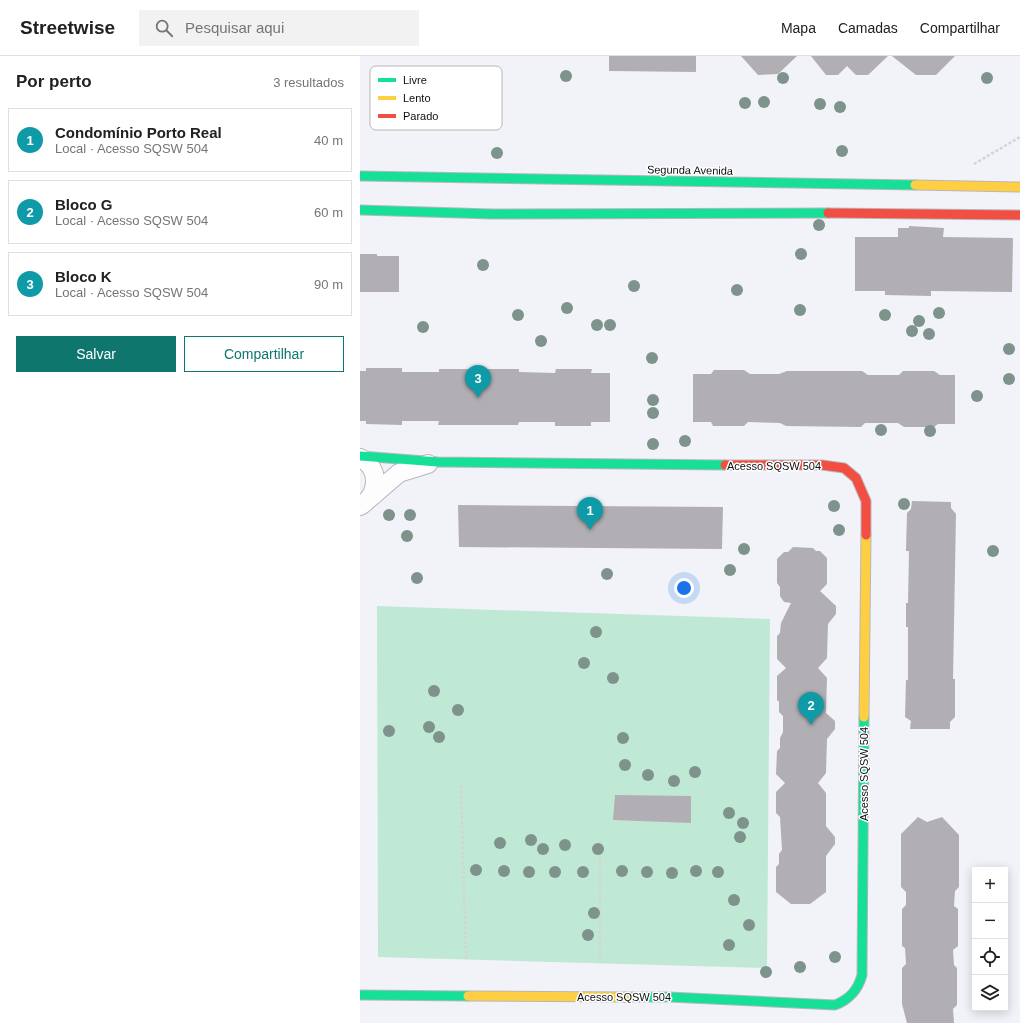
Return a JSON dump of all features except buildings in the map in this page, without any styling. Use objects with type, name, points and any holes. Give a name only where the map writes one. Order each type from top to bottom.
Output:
[{"type":"street","name":"Segunda Avenida","points":[[360,176],[1020,187]]},
{"type":"street","points":[[360,210],[492,214],[763,212],[1020,215]]},
{"type":"street","points":[[360,457],[369,464],[374,472],[375,488],[365,502]]},
{"type":"street","name":"Acesso SQSW 504","points":[[360,457],[438,462],[611,465],[822,465],[843,468],[853,476],[862,487],[866,501],[862,975],[859,985],[850,998],[835,1004],[669,997],[360,995]]},
{"type":"street","name":"Acesso SQSW 504","points":[[365,502],[398,473],[438,462]]},
{"type":"path","points":[[973,165],[1020,137]]},
{"type":"path","points":[[461,786],[466,960]]},
{"type":"path","points":[[600,841],[600,963]]},
{"type":"green space","points":[[377,606],[770,619],[767,968],[378,957]]},
{"type":"traffic: fast","points":[[360,176],[915,185]]},
{"type":"traffic: fast","points":[[360,210],[492,214],[828,213]]},
{"type":"traffic: fast","points":[[360,456],[438,462],[725,465]]},
{"type":"traffic: fast","points":[[626,997],[669,997],[835,1005],[845,1000],[856,990],[862,975],[864,717]]},
{"type":"traffic: fast","points":[[360,995],[468,996]]},
{"type":"traffic: slow","points":[[915,185],[1020,187]]},
{"type":"traffic: slow","points":[[864,717],[866,535]]},
{"type":"traffic: slow","points":[[468,996],[626,997]]},
{"type":"traffic: jam","points":[[828,213],[1020,215]]},
{"type":"traffic: jam","points":[[725,465],[822,465],[844,468],[856,478],[866,501],[866,535]]},
{"type":"place","name":"Bloco K","points":[[478,398]]},
{"type":"place","name":"Condomínio Porto Real","points":[[590,530]]},
{"type":"place","name":"Bloco G","points":[[811,725]]}]
